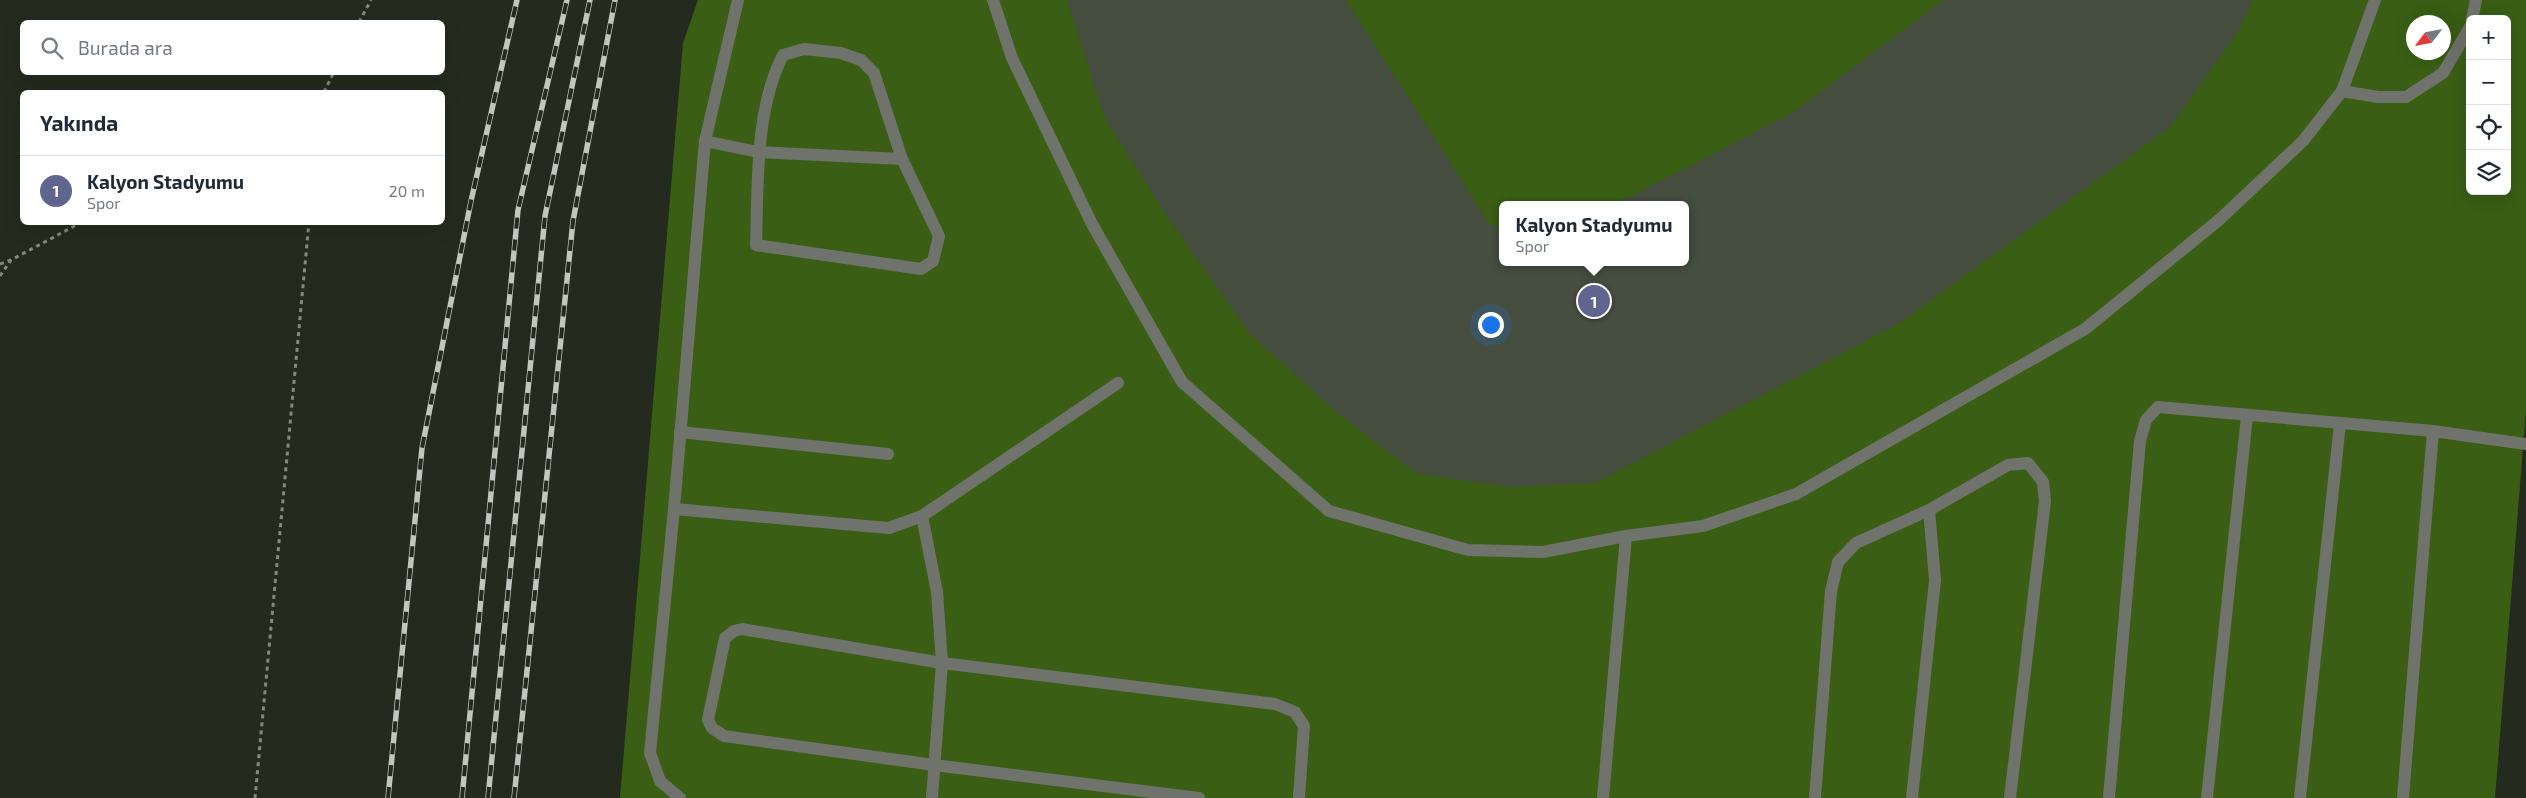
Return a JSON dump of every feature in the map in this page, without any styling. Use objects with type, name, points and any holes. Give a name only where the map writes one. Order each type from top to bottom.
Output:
[{"type":"lane","points":[[680,798],[660,781],[650,753],[674,509],[705,141],[738,0]]},
{"type":"lane","points":[[993,0],[1012,58],[1092,224],[1182,382],[1329,511],[1468,550],[1543,552],[1626,536],[1703,526],[1796,494],[2085,329],[2219,220],[2303,141],[2342,91],[2375,0]]},
{"type":"lane","points":[[2473,15],[2476,0]]},
{"type":"lane","points":[[2342,91],[2378,97],[2406,97],[2443,73],[2466,33]]},
{"type":"lane","points":[[804,49],[842,53],[861,60],[874,73],[902,159],[939,236],[933,261],[921,268],[756,245],[758,152],[775,72],[783,55],[804,49]]},
{"type":"lane","points":[[705,141],[758,152],[902,159]]},
{"type":"lane","points":[[674,509],[889,528],[922,516],[1118,383]]},
{"type":"lane","points":[[2109,798],[2140,441],[2146,420],[2158,407],[2433,431],[2526,444]]},
{"type":"lane","points":[[2207,798],[2247,416]]},
{"type":"lane","points":[[2300,798],[2340,424]]},
{"type":"lane","points":[[2403,798],[2433,431]]},
{"type":"lane","points":[[680,432],[888,454]]},
{"type":"lane","points":[[1815,798],[1832,591],[1838,562],[1856,543],[1929,510],[2008,465],[2028,463],[2043,482],[2045,501],[2010,798]]},
{"type":"lane","points":[[1912,798],[1935,580],[1929,510]]},
{"type":"lane","points":[[922,516],[937,592],[942,662],[932,798]]},
{"type":"lane","points":[[1603,798],[1626,536]]},
{"type":"lane","points":[[1199,798],[934,765],[724,736],[712,728],[708,720],[725,638],[742,629],[942,662],[1275,704],[1295,712],[1304,726],[1300,798]]},
{"type":"path","points":[[360,20],[371,0]]},
{"type":"path","points":[[325,90],[332,75]]},
{"type":"path","points":[[0,264],[76,225]]},
{"type":"path","points":[[255,798],[309,225]]},
{"type":"path","points":[[0,276],[11,260]]},
{"type":"green space","points":[[698,0],[2526,0],[2526,410],[2495,798],[620,798],[683,43]]},
{"type":"building","points":[[1067,0],[1346,0],[1490,225],[1499,227],[1499,266],[1689,266],[1689,201],[1622,201],[1792,113],[1944,0],[2253,0],[2235,36],[2170,127],[1898,324],[1595,483],[1508,487],[1416,473],[1335,411],[1250,334],[1166,215],[1105,118]]},
{"type":"railway","points":[[388,798],[422,448],[471,201],[517,0]]},
{"type":"railway","points":[[462,798],[518,210],[567,0]]},
{"type":"railway","points":[[488,798],[545,216],[590,0]]},
{"type":"railway","points":[[514,798],[573,221],[615,0]]},
{"type":"place","name":"Kalyon Stadyumu","points":[[1594,301]]}]
